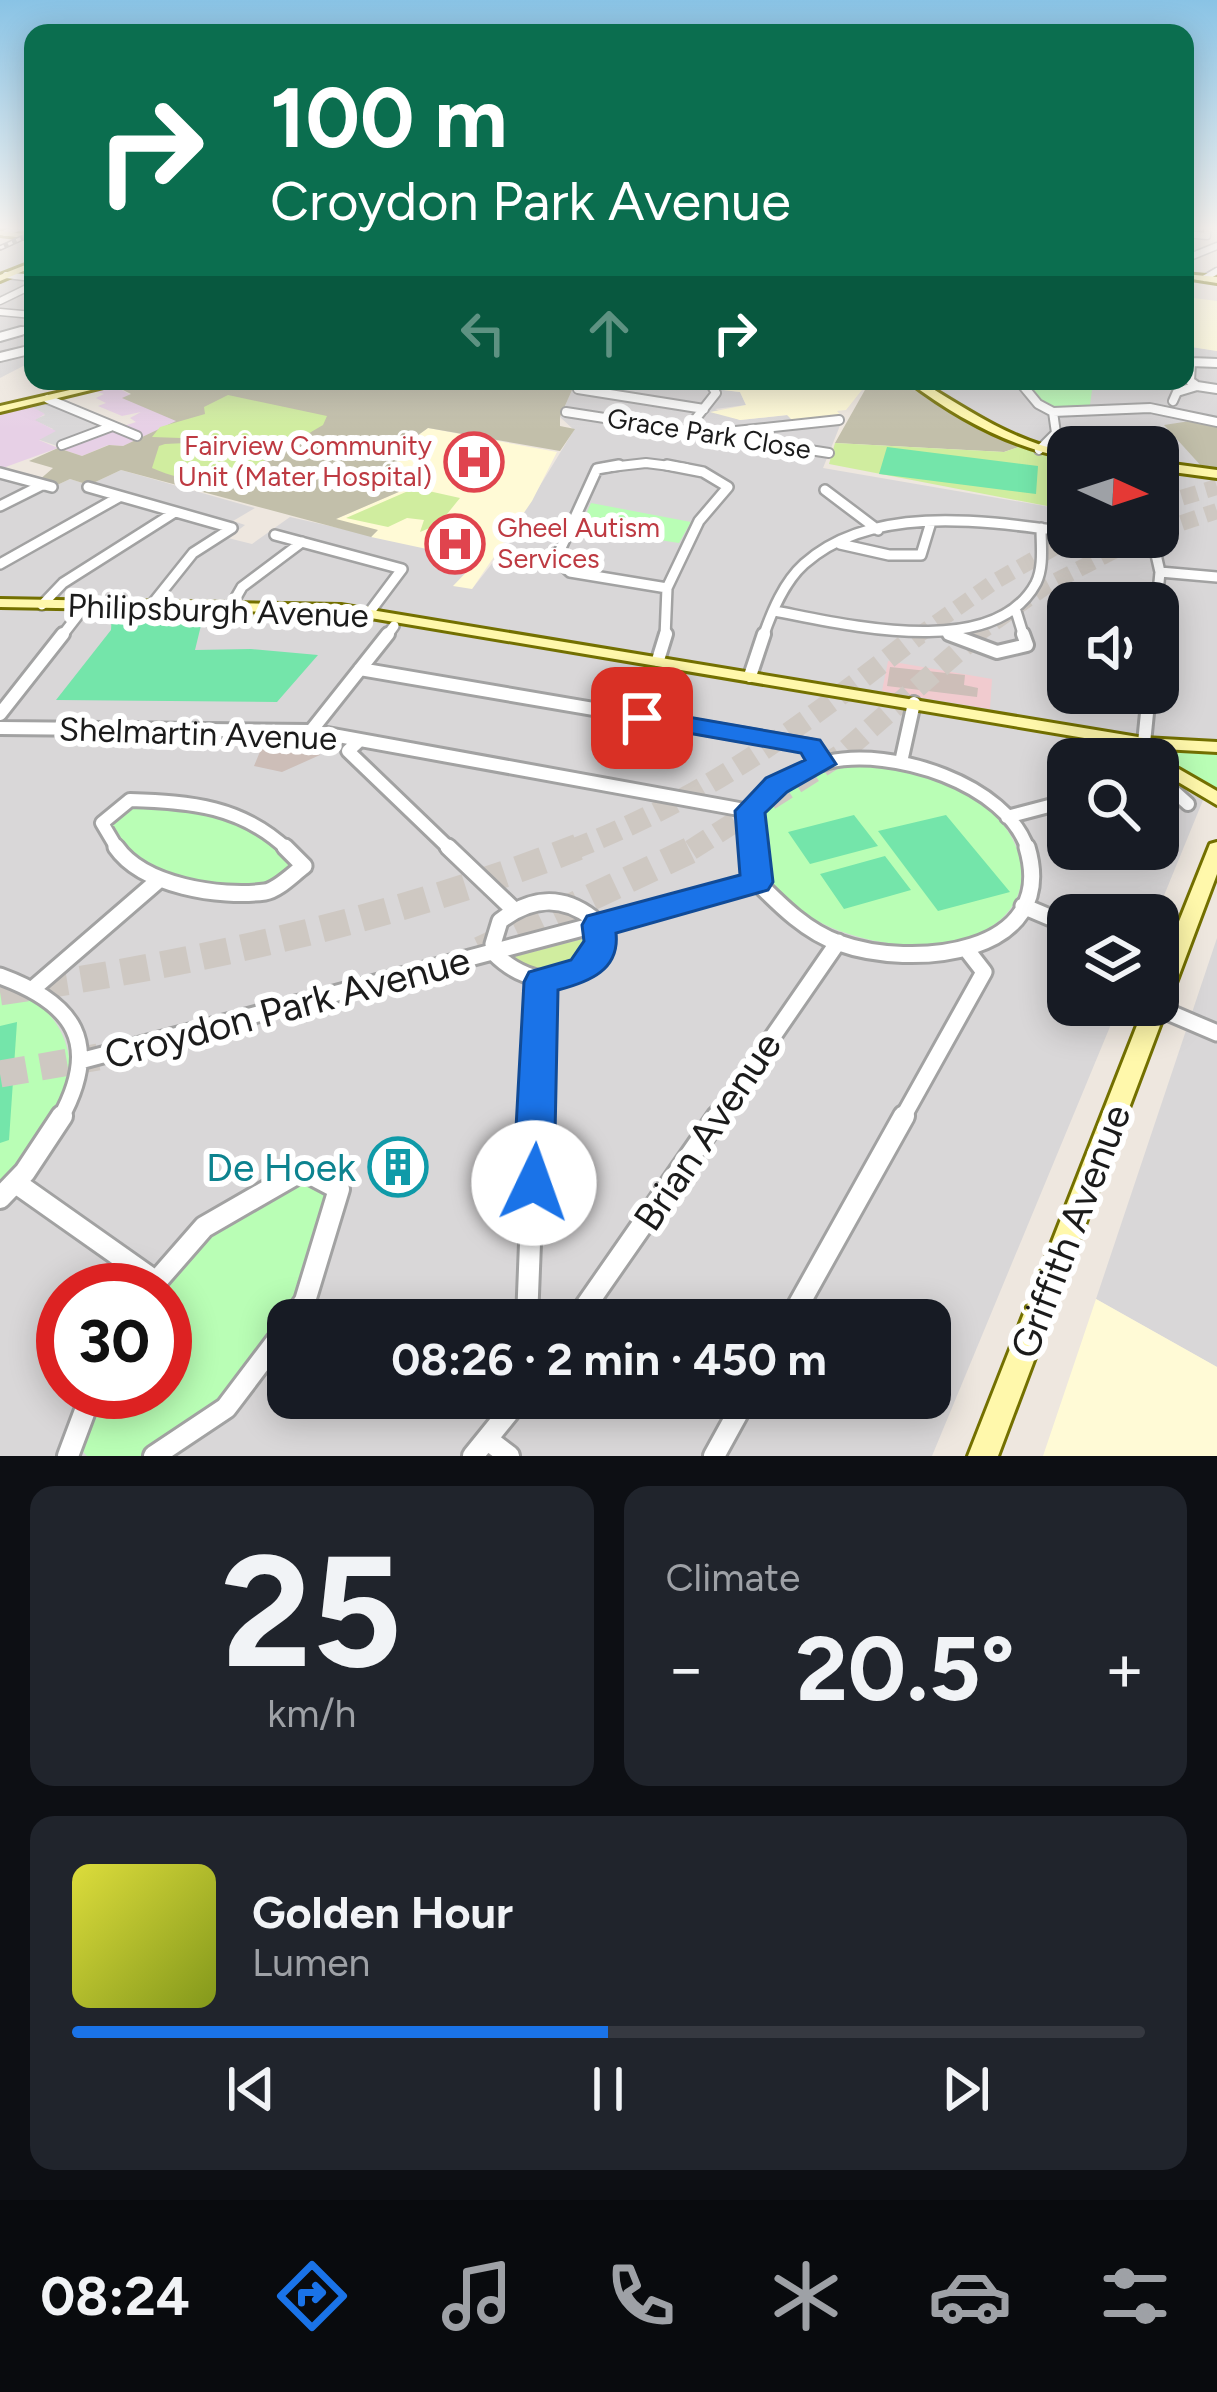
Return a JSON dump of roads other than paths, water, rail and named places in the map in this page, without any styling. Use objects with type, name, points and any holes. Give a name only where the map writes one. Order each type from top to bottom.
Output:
[{"type":"street","points":[[1194,383],[1197,386]]},
{"type":"street","points":[[1194,387],[1217,389]]},
{"type":"street","points":[[0,409],[86,390]]},
{"type":"street","points":[[605,390],[704,409]]},
{"type":"street","points":[[686,430],[716,390]]},
{"type":"street","points":[[927,390],[987,429],[1047,451]]},
{"type":"street","points":[[1026,390],[1053,412],[1169,404],[1217,422]]},
{"type":"street","points":[[1169,404],[1184,390]]},
{"type":"street","points":[[48,399],[137,436]]},
{"type":"street","name":"Grace Park Close","points":[[566,412],[829,453]]},
{"type":"street","points":[[1039,450],[1056,433],[1053,412]]},
{"type":"street","name":"Grace Park Close","points":[[578,425],[588,415]]},
{"type":"street","points":[[719,436],[834,423]]},
{"type":"street","points":[[62,445],[112,427]]},
{"type":"street","points":[[658,660],[668,630],[667,588],[699,521],[728,488],[710,474],[630,461],[597,469],[556,559],[569,572],[667,588]]},
{"type":"street","points":[[1179,469],[1217,474]]},
{"type":"street","points":[[0,473],[48,486],[0,506]]},
{"type":"street","points":[[88,488],[232,528],[193,553],[149,608]]},
{"type":"street","points":[[825,490],[878,530]]},
{"type":"street","points":[[0,564],[119,497]]},
{"type":"street","points":[[42,604],[63,583],[175,512]]},
{"type":"street","points":[[839,544],[889,555],[921,555],[931,522]]},
{"type":"street","points":[[750,676],[792,578],[809,560],[839,544],[878,530],[931,522],[995,522],[1047,529]]},
{"type":"street","points":[[776,610],[882,628],[939,631],[990,623],[1016,611],[1039,578],[1041,528]]},
{"type":"street","points":[[275,535],[402,569],[369,613]]},
{"type":"street","points":[[230,608],[242,586],[302,542]]},
{"type":"street","points":[[1157,558],[1159,582]]},
{"type":"street","points":[[1160,572],[1217,577]]},
{"type":"street","name":"Philipsburgh Avenue","points":[[0,603],[369,613],[1115,738]]},
{"type":"street","points":[[0,714],[85,606]]},
{"type":"street","points":[[939,631],[997,652],[1028,645],[1016,611]]},
{"type":"street","points":[[311,731],[394,626]]},
{"type":"street","points":[[360,669],[810,746],[822,764]]},
{"type":"street","points":[[901,762],[914,703]]},
{"type":"street","name":"Shelmartin Avenue","points":[[0,728],[311,731],[750,811]]},
{"type":"street","points":[[360,740],[348,751],[513,909],[552,899],[572,903],[595,921],[601,941],[595,957],[582,970],[541,982],[527,1299]]},
{"type":"street","name":"Philipsburgh Avenue","points":[[1179,745],[1217,747]]},
{"type":"street","points":[[901,762],[960,782],[1007,817],[1027,849],[1032,873],[1023,906],[1010,926],[967,950],[906,956],[838,943],[789,913],[757,882],[750,811],[776,785],[822,764],[901,762]]},
{"type":"street","points":[[1179,780],[1217,799]]},
{"type":"street","points":[[1179,793],[1188,804]]},
{"type":"street","points":[[130,800],[201,802],[237,814],[268,826],[304,866],[269,892],[189,887],[160,879],[128,862],[102,823],[130,800]]},
{"type":"street","points":[[1007,817],[1047,807]]},
{"type":"street","name":"Griffith Avenue","points":[[1179,931],[1217,849]]},
{"type":"street","points":[[35,987],[160,879]]},
{"type":"street","name":"Croydon Park Avenue","points":[[80,1061],[595,921],[757,882]]},
{"type":"street","points":[[1023,906],[1047,916]]},
{"type":"street","name":"Croydon Park Avenue","points":[[513,909],[500,921],[494,948],[504,967],[541,982]]},
{"type":"street","name":"Brian Avenue","points":[[592,1299],[838,943]]},
{"type":"street","points":[[802,1299],[984,972],[967,950]]},
{"type":"street","points":[[0,976],[35,987],[62,1007],[77,1036],[80,1061],[73,1097],[58,1130],[0,1198]]},
{"type":"street","points":[[1179,1015],[1217,1033]]},
{"type":"street","name":"Griffith Avenue","points":[[983,1456],[1149,1026]]},
{"type":"street","points":[[172,1263],[204,1227],[303,1170],[339,1189],[306,1299]]},
{"type":"street","points":[[16,1183],[122,1263]]},
{"type":"street","points":[[154,1456],[226,1408],[267,1354]]},
{"type":"street","points":[[68,1456],[82,1419]]},
{"type":"street","points":[[504,1419],[481,1448],[509,1456]]},
{"type":"street","points":[[714,1456],[734,1419]]},
{"type":"tunnel","points":[[1179,499],[1217,487]]},
{"type":"tunnel","points":[[1179,524],[1217,511]]},
{"type":"tunnel","points":[[916,637],[1047,552]]},
{"type":"tunnel","points":[[977,635],[1048,585],[1100,558]]},
{"type":"tunnel","points":[[571,850],[668,807],[754,756],[919,634]]},
{"type":"tunnel","points":[[692,849],[840,755],[977,635]]},
{"type":"tunnel","points":[[0,992],[293,936],[436,896],[578,847]]},
{"type":"tunnel","points":[[692,849],[697,847]]},
{"type":"tunnel","points":[[480,950],[692,849]]},
{"type":"tunnel","points":[[0,1074],[98,1057]]},
{"type":"place","name":"Fairview Community Unit (Mater Hospital)","points":[[474,462]]},
{"type":"place","name":"Gheel Autism Services","points":[[455,544]]},
{"type":"place","name":"De Hoek","points":[[398,1167]]}]
